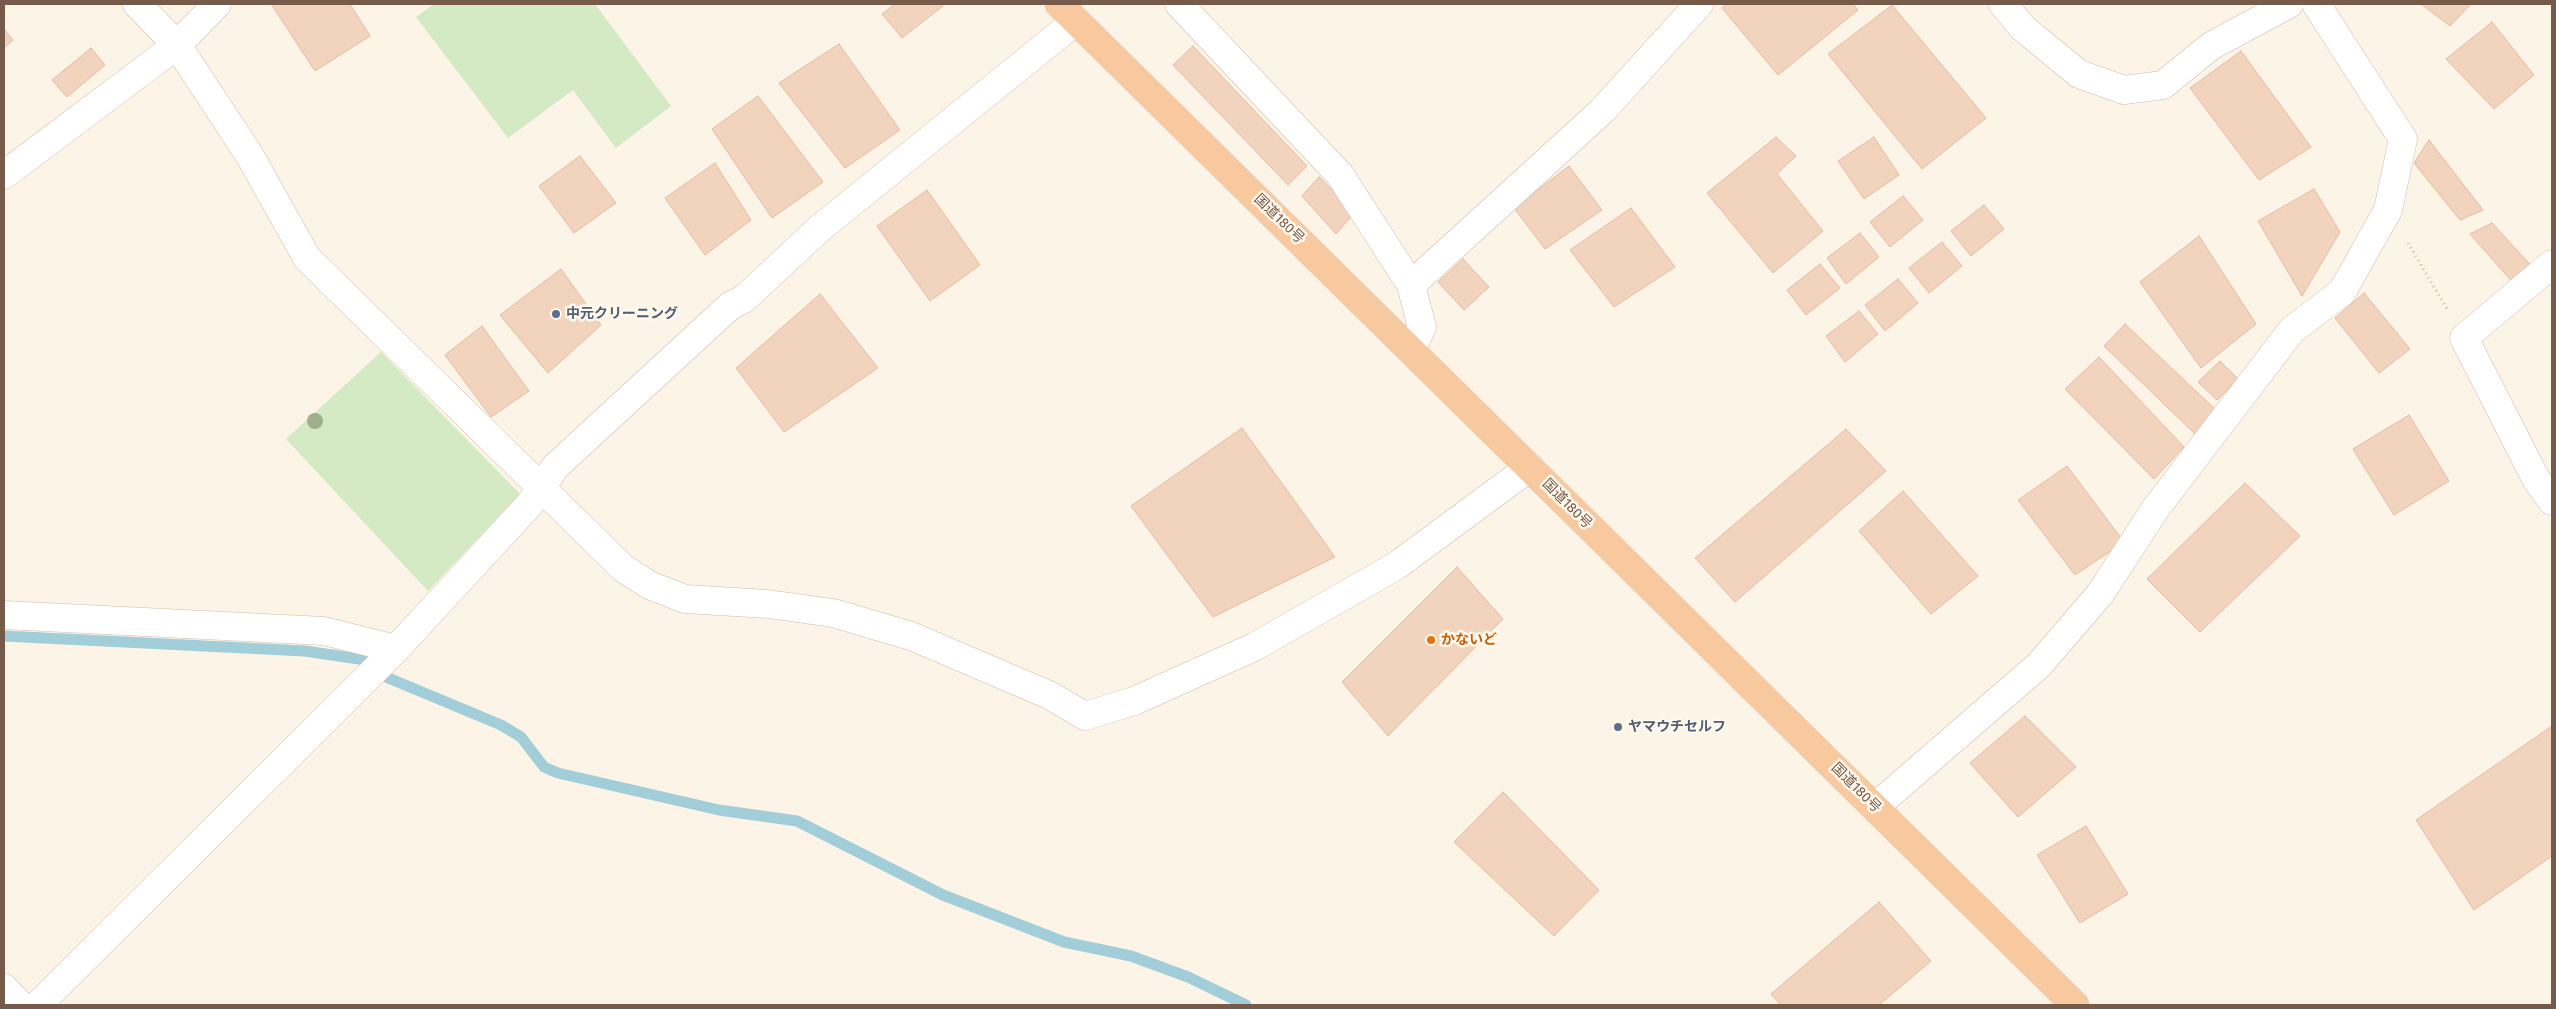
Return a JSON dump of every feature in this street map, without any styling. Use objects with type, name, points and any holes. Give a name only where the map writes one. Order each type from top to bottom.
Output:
[{"type":"highway","name":"国道180号","points":[[1067,12],[1412,349],[2075,1005]]},
{"type":"street","points":[[137,4],[177,45],[250,156],[307,258],[540,489],[623,568],[649,585],[685,599],[768,604],[833,613],[911,636],[1049,695],[1085,716],[1134,701],[1254,647],[1396,566],[1530,467]]},
{"type":"street","points":[[4,175],[177,45],[217,4]]},
{"type":"street","points":[[1179,4],[1340,175],[1411,285],[1422,327],[1412,349]]},
{"type":"street","points":[[1411,285],[1602,111],[1699,4]]},
{"type":"street","points":[[2003,4],[2023,28],[2078,74],[2124,90],[2163,85],[2211,46],[2290,4]]},
{"type":"street","points":[[1875,807],[2039,665],[2100,594],[2156,508],[2292,330],[2342,292],[2388,210],[2403,139],[2316,4]]},
{"type":"street","points":[[52,1001],[382,662],[530,505],[555,467],[723,313],[744,299],[819,229],[1067,12]]},
{"type":"street","points":[[2552,264],[2464,338],[2536,479],[2552,501]]},
{"type":"street","points":[[4,615],[324,630],[382,662]]},
{"type":"street","points":[[4,988],[20,1005]]},
{"type":"path","points":[[2388,210],[2464,338]]},
{"type":"green space","points":[[434,4],[595,4],[671,106],[616,148],[573,90],[508,138],[416,17]]},
{"type":"green space","points":[[381,352],[520,494],[428,591],[286,439]]},
{"type":"building","points":[[271,4],[350,4],[370,36],[315,71]]},
{"type":"building","points":[[895,4],[942,4],[943,6],[902,38],[882,14]]},
{"type":"building","points":[[1727,4],[1853,4],[1858,10],[1778,75],[1722,8]]},
{"type":"building","points":[[2421,4],[2471,4],[2450,26]]},
{"type":"building","points":[[1892,5],[1986,118],[1922,169],[1828,54]]},
{"type":"building","points":[[2492,22],[2534,75],[2494,109],[2446,59]]},
{"type":"building","points":[[4,29],[13,40],[4,48]]},
{"type":"building","points":[[839,44],[900,130],[845,168],[779,83]]},
{"type":"building","points":[[1193,46],[1307,166],[1288,185],[1173,65]]},
{"type":"building","points":[[91,48],[105,65],[67,97],[52,80]]},
{"type":"building","points":[[2241,51],[2311,147],[2259,180],[2190,88]]},
{"type":"building","points":[[758,96],[823,182],[772,218],[712,129]]},
{"type":"building","points":[[1776,137],[1796,156],[1777,174],[1823,231],[1773,273],[1707,193]]},
{"type":"building","points":[[1874,137],[1899,175],[1864,199],[1838,161]]},
{"type":"building","points":[[2429,140],[2483,210],[2460,220],[2414,163]]},
{"type":"building","points":[[580,156],[616,203],[574,233],[539,186]]},
{"type":"building","points":[[715,163],[751,220],[705,255],[665,198]]},
{"type":"building","points":[[1569,166],[1602,210],[1545,249],[1514,208]]},
{"type":"building","points":[[1319,177],[1355,212],[1336,234],[1302,196]]},
{"type":"building","points":[[2314,189],[2340,232],[2302,296],[2258,221]]},
{"type":"building","points":[[927,190],[980,265],[930,301],[877,226]]},
{"type":"building","points":[[1903,196],[1923,220],[1890,247],[1870,222]]},
{"type":"building","points":[[1984,205],[2004,229],[1971,256],[1951,231]]},
{"type":"building","points":[[1631,208],[1675,267],[1614,307],[1570,250]]},
{"type":"building","points":[[2492,223],[2537,272],[2515,285],[2470,234]]},
{"type":"building","points":[[1860,233],[1879,257],[1846,284],[1827,258]]},
{"type":"building","points":[[2199,236],[2256,324],[2201,368],[2140,282]]},
{"type":"building","points":[[1942,242],[1962,266],[1929,293],[1909,268]]},
{"type":"building","points":[[1463,259],[1489,287],[1464,310],[1438,282]]},
{"type":"building","points":[[1820,264],[1840,288],[1806,315],[1787,290]]},
{"type":"building","points":[[561,269],[601,325],[548,373],[500,315]]},
{"type":"building","points":[[1898,279],[1918,303],[1885,331],[1865,305]]},
{"type":"building","points":[[2364,293],[2410,349],[2379,373],[2335,318]]},
{"type":"building","points":[[820,294],[878,368],[784,432],[736,368]]},
{"type":"building","points":[[1859,311],[1878,334],[1845,362],[1826,336]]},
{"type":"building","points":[[2125,324],[2217,411],[2195,434],[2104,346]]},
{"type":"building","points":[[482,326],[529,391],[491,417],[445,355]]},
{"type":"building","points":[[2099,357],[2184,447],[2154,479],[2065,389]]},
{"type":"building","points":[[2220,361],[2238,379],[2217,400],[2198,382]]},
{"type":"building","points":[[2409,415],[2449,481],[2394,515],[2353,449]]},
{"type":"building","points":[[1242,428],[1335,557],[1213,617],[1131,506]]},
{"type":"building","points":[[1846,429],[1886,471],[1735,602],[1695,558]]},
{"type":"building","points":[[2067,466],[2124,542],[2075,575],[2018,500]]},
{"type":"building","points":[[2245,483],[2300,536],[2200,632],[2147,579]]},
{"type":"building","points":[[1903,491],[1978,576],[1931,614],[1859,531]]},
{"type":"building","points":[[1457,567],[1503,619],[1388,736],[1342,682]]},
{"type":"building","points":[[2025,716],[2076,767],[2018,817],[1970,763]]},
{"type":"building","points":[[2552,726],[2552,856],[2474,910],[2416,820]]},
{"type":"building","points":[[1503,792],[1599,890],[1554,936],[1454,842]]},
{"type":"building","points":[[2086,826],[2128,894],[2080,923],[2037,855]]},
{"type":"building","points":[[1879,902],[1931,961],[1879,1005],[1781,1005],[1771,994]]},
{"type":"waterway","points":[[4,636],[305,651],[366,660],[386,677],[501,725],[521,737],[544,767],[558,773],[719,810],[797,821],[943,895],[1064,942],[1131,956],[1188,977],[1246,1005]]},
{"type":"place","name":"中元クリーニング","points":[[556,314]]},
{"type":"place","name":"かないど","points":[[1431,640]]},
{"type":"place","name":"ヤマウチセルフ","points":[[1618,727]]}]
